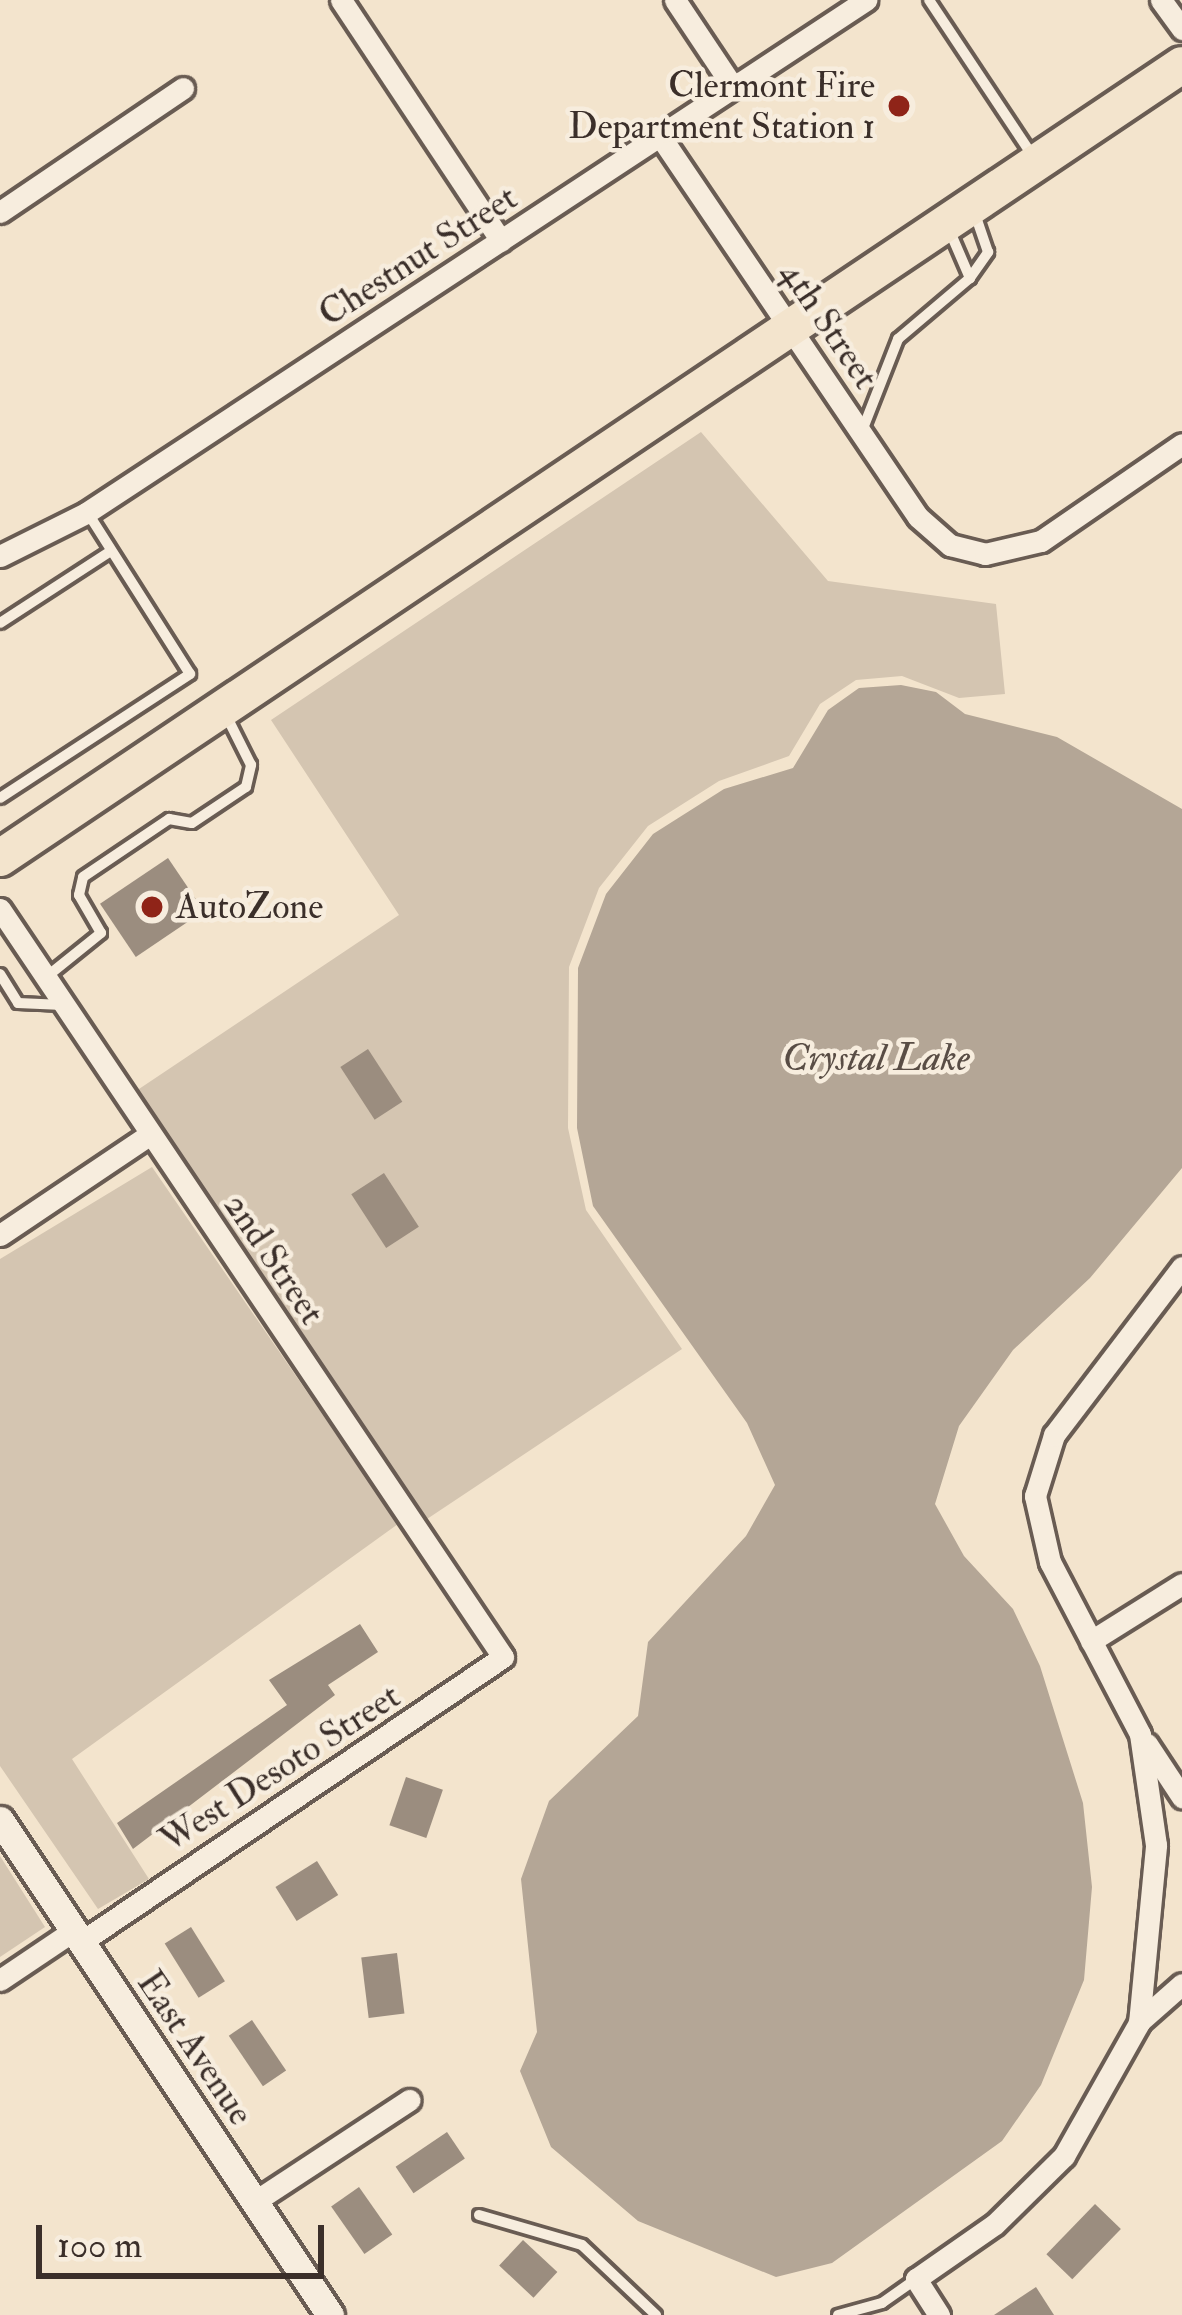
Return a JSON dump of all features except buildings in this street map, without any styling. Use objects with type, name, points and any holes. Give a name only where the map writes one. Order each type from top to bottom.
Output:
[{"type":"highway","points":[[0,858],[1182,65]]},
{"type":"street","points":[[341,0],[501,241]]},
{"type":"street","points":[[675,0],[733,87]]},
{"type":"street","name":"Chestnut Street","points":[[0,556],[87,512],[866,0]]},
{"type":"street","points":[[1161,0],[1182,29]]},
{"type":"street","points":[[0,212],[183,88]]},
{"type":"street","name":"4th Street","points":[[660,136],[918,517],[950,545],[985,554],[1041,541],[1182,444]]},
{"type":"street","name":"2nd Street","points":[[0,909],[8,936],[45,978],[494,1645]]},
{"type":"street","points":[[0,1235],[149,1136]]},
{"type":"street","points":[[1182,1267],[1054,1436],[1038,1472],[1038,1534],[1140,1734],[1182,1797]]},
{"type":"street","points":[[1090,1641],[1182,1584]]},
{"type":"street","name":"West Desoto Street","points":[[77,1936],[468,1683],[503,1657],[494,1645]]},
{"type":"street","points":[[1139,2023],[1156,1845],[1140,1734]]},
{"type":"street","name":"East Avenue","points":[[0,1820],[330,2315]]},
{"type":"street","points":[[0,1980],[77,1936]]},
{"type":"street","points":[[940,2315],[916,2279],[995,2224],[1064,2156],[1139,2023],[1182,1984]]},
{"type":"street","points":[[254,2202],[409,2100]]},
{"type":"lane","points":[[929,0],[1037,162]]},
{"type":"lane","points":[[959,215],[970,278]]},
{"type":"lane","points":[[862,432],[898,339],[970,278],[988,252],[959,215]]},
{"type":"lane","points":[[0,798],[190,674],[87,512]]},
{"type":"lane","points":[[0,622],[111,550]]},
{"type":"lane","points":[[45,978],[101,933],[79,896],[83,877],[170,818],[192,823],[246,787],[244,742],[222,709]]},
{"type":"lane","points":[[0,974],[18,1003],[63,1005]]},
{"type":"lane","points":[[478,2215],[582,2245],[656,2315]]},
{"type":"lane","points":[[838,2315],[882,2303],[916,2279]]},
{"type":"shaded area","points":[[701,432],[828,581],[996,604],[1005,694],[959,698],[902,676],[856,680],[820,704],[789,756],[719,781],[648,826],[599,888],[569,967],[568,1128],[586,1210],[682,1349],[421,1523],[133,1093],[399,915],[271,720]]},
{"type":"shaded area","points":[[152,1167],[398,1524],[72,1759],[149,1879],[98,1909],[0,1766],[0,1259]]},
{"type":"shaded area","points":[[0,1856],[45,1927],[0,1957]]},
{"type":"water","name":"Crystal Lake","points":[[901,685],[936,692],[965,714],[1057,737],[1182,809],[1182,1168],[1090,1278],[1013,1350],[959,1426],[935,1504],[964,1556],[1013,1609],[1040,1666],[1083,1803],[1092,1887],[1084,1980],[1041,2085],[1002,2141],[832,2263],[776,2277],[638,2221],[551,2147],[520,2071],[537,2032],[521,1879],[549,1801],[638,1716],[648,1642],[746,1536],[775,1485],[747,1423],[593,1206],[577,1128],[578,968],[606,894],[653,834],[724,789],[793,768],[828,710],[859,688]]},
{"type":"place","name":"Clermont Fire Department Station 1","points":[[899,106]]},
{"type":"place","name":"AutoZone","points":[[152,907]]}]
